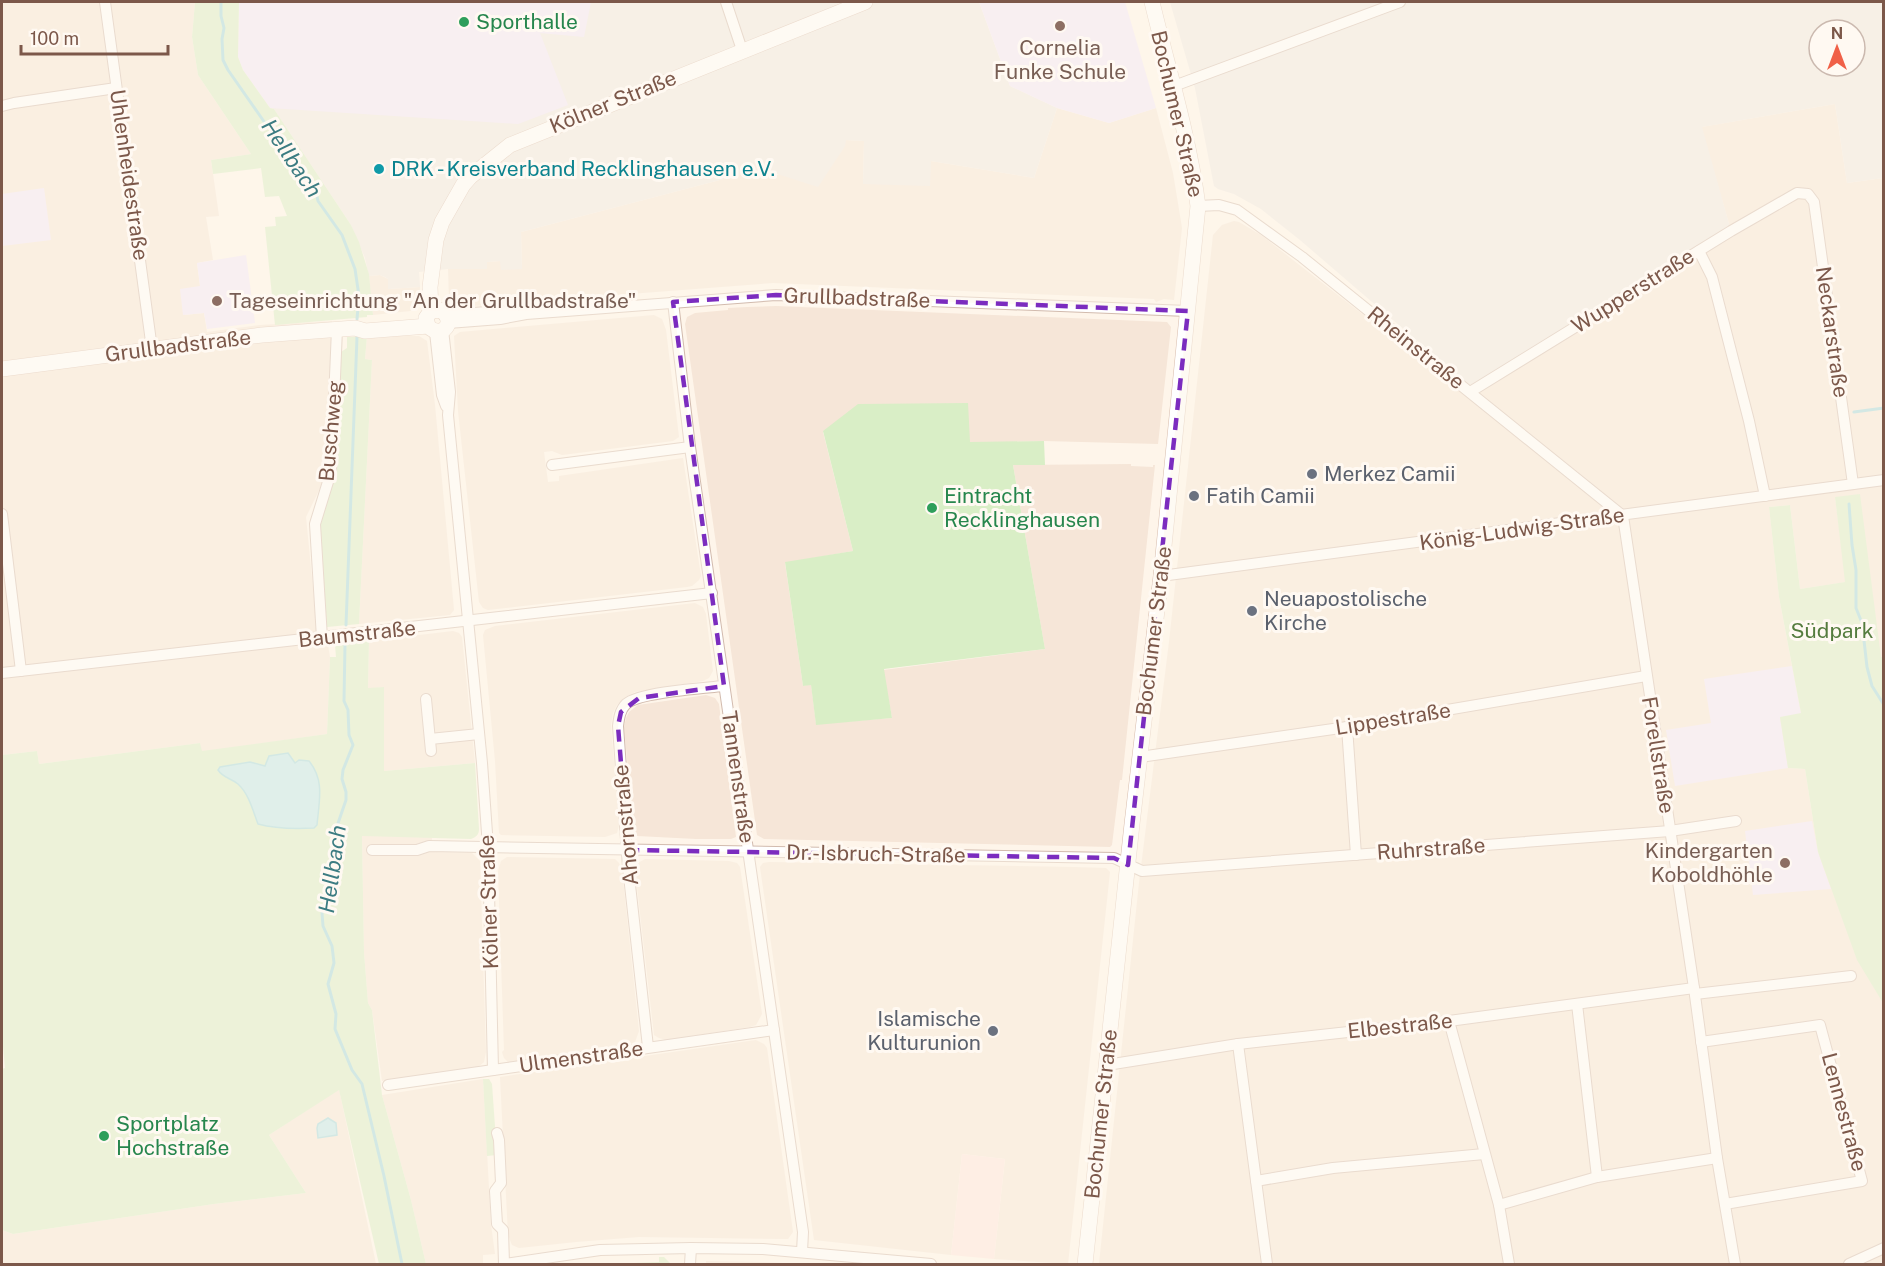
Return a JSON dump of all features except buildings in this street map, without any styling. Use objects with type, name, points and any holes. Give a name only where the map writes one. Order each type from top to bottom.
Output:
[{"type":"main road","name":"Kölner Straße","points":[[437,321],[430,286],[436,240],[442,222],[463,185],[484,164],[510,145],[865,2]]},
{"type":"main road","name":"Bochumer Straße","points":[[1085,1264],[1161,576],[1198,206],[1194,172],[1152,2]]},
{"type":"main road","name":"Grullbadstraße","points":[[2,369],[262,335],[355,328],[363,324],[437,321]]},
{"type":"street","name":"Uhlenheidestraße","points":[[105,2],[152,349]]},
{"type":"street","points":[[726,2],[742,50]]},
{"type":"street","points":[[1174,87],[1400,2]]},
{"type":"street","points":[[2,106],[116,88]]},
{"type":"street","name":"Wupperstraße","points":[[1470,392],[1699,250],[1797,193]]},
{"type":"street","name":"Neckarstraße","points":[[1797,193],[1808,194],[1814,202],[1853,484]]},
{"type":"street","name":"Rheinstraße","points":[[1198,206],[1219,205],[1245,215],[1302,257],[1623,516]]},
{"type":"street","points":[[1699,250],[1712,277],[1749,421],[1765,496]]},
{"type":"street","name":"Grullbadstraße","points":[[437,321],[500,311],[526,314],[776,295],[1188,311]]},
{"type":"street","name":"Tannenstraße","points":[[673,302],[690,447],[803,1232],[802,1252]]},
{"type":"street","name":"Kölner Straße","points":[[437,321],[442,395],[448,415],[488,847],[493,1070]]},
{"type":"street","name":"Buschweg","points":[[322,638],[315,524],[332,472],[337,329]]},
{"type":"street","points":[[552,465],[690,447]]},
{"type":"street","name":"König-Ludwig-Straße","points":[[1161,576],[1884,480]]},
{"type":"street","points":[[2,514],[21,670]]},
{"type":"street","name":"Forellstraße","points":[[1623,516],[1717,1158],[1735,1264]]},
{"type":"street","name":"Baumstraße","points":[[2,673],[712,593]]},
{"type":"street","name":"Lippestraße","points":[[1140,757],[1347,727],[1646,676]]},
{"type":"street","name":"Ahornstraße","points":[[648,1047],[628,867],[618,726],[625,705],[639,698],[724,686]]},
{"type":"street","points":[[426,699],[431,745],[479,734]]},
{"type":"street","points":[[1347,727],[1356,855]]},
{"type":"street","name":"Ruhrstraße","points":[[1128,865],[1142,871],[1670,831],[1736,821]]},
{"type":"street","name":"Dr.-Isbruch-Straße","points":[[372,850],[417,850],[429,846],[1114,858],[1128,865]]},
{"type":"street","points":[[1694,991],[1851,976]]},
{"type":"street","name":"Elbestraße","points":[[1107,1065],[1238,1044],[1694,991]]},
{"type":"street","points":[[1577,1004],[1597,1177]]},
{"type":"street","points":[[1449,1021],[1498,1205],[1509,1264]]},
{"type":"street","name":"Lennestraße","points":[[1701,1042],[1820,1025],[1862,1181],[1725,1204]]},
{"type":"street","name":"Ulmenstraße","points":[[388,1085],[774,1030]]},
{"type":"street","points":[[1238,1044],[1267,1264]]},
{"type":"street","points":[[497,1133],[501,1184],[495,1191],[497,1224],[503,1230],[504,1264],[600,1250],[691,1248],[763,1249],[932,1264]]},
{"type":"street","points":[[1256,1181],[1333,1168],[1484,1154]]},
{"type":"street","points":[[1498,1205],[1597,1177],[1717,1158]]},
{"type":"street","points":[[690,1264],[691,1248]]},
{"type":"street","points":[[1849,1264],[1884,1248]]},
{"type":"highlighted area","points":[[776,295],[1188,311],[1128,865],[1114,858],[628,850],[618,726],[621,712],[639,698],[724,686],[673,302]]},
{"type":"shaded area","points":[[2,2],[195,2],[192,37],[198,75],[251,154],[211,160],[219,216],[206,217],[213,260],[197,263],[200,286],[184,315],[204,313],[207,332],[260,325],[332,321],[327,474],[306,517],[317,629],[319,638],[328,645],[330,657],[327,734],[201,752],[200,743],[39,764],[37,751],[2,755]]},
{"type":"shaded area","points":[[239,2],[979,2],[1010,86],[1057,108],[1034,178],[931,161],[930,186],[863,184],[864,141],[846,140],[845,146],[818,187],[762,169],[521,232],[522,269],[501,270],[500,261],[487,262],[487,269],[419,272],[420,287],[388,289],[388,279],[380,275],[369,276],[365,258],[351,225],[274,109],[270,108]]},
{"type":"shaded area","points":[[239,2],[591,2],[584,37],[540,33],[568,105],[518,124],[270,108],[243,70],[238,57]]},
{"type":"shaded area","name":"Cornelia Funke Schule","points":[[979,2],[1125,2],[1156,108],[1109,123],[1057,108],[1010,86]]},
{"type":"shaded area","points":[[1170,2],[1883,2],[1883,178],[1847,183],[1835,104],[1702,127],[1731,231],[1471,387],[1261,209],[1214,186],[1195,88]]},
{"type":"shaded area","points":[[1835,104],[1847,183],[1883,178],[1883,657],[1881,657],[1835,497],[1846,582],[1800,589],[1790,505],[1769,507],[1779,597],[1801,714],[1788,768],[1805,769],[1818,852],[1883,1003],[1883,1264],[1099,1264],[1139,883],[1169,642],[1213,235],[1222,225],[1234,221],[1261,235],[1466,395],[1731,231],[1701,127]]},
{"type":"shaded area","points":[[1057,108],[1109,123],[1156,108],[1173,173],[1182,228],[1174,300],[1164,299],[1156,302],[1154,299],[773,283],[460,307],[451,303],[449,298],[448,269],[486,269],[487,262],[500,261],[522,268],[521,232],[762,169],[777,175],[845,140],[864,141],[863,184],[931,161],[1034,178]]},
{"type":"shaded area","points":[[44,188],[51,240],[2,246],[2,194]]},
{"type":"shaded area","name":"Tageseinrichtung \"An der Grullbadstraße\"","points":[[246,255],[255,323],[207,329],[204,313],[183,315],[180,289],[200,286],[197,263]]},
{"type":"shaded area","points":[[380,275],[388,279],[388,289],[420,287],[419,306],[410,311],[373,315],[369,276]]},
{"type":"shaded area","points":[[776,306],[1167,322],[1171,327],[1158,444],[1044,441],[969,443],[823,432],[853,551],[785,563],[803,686],[811,684],[816,724],[892,718],[883,670],[1045,649],[1013,465],[1131,464],[1131,466],[1153,467],[1155,465],[1122,780],[1120,780],[1110,847],[764,839],[757,835],[685,324],[687,317],[695,313],[728,310],[728,308]]},
{"type":"shaded area","points":[[654,315],[662,319],[666,330],[679,437],[673,441],[562,455],[552,451],[544,452],[548,482],[559,481],[559,476],[683,458],[701,576],[699,580],[687,587],[488,610],[483,608],[479,602],[458,411],[454,336],[460,332]]},
{"type":"shaded area","points":[[367,336],[419,336],[427,341],[454,610],[450,615],[359,624],[372,360],[365,359]]},
{"type":"shaded area","points":[[695,603],[703,607],[706,614],[713,671],[709,678],[703,681],[635,692],[624,698],[613,713],[611,725],[619,825],[617,833],[605,837],[501,835],[499,833],[495,761],[483,635],[485,630],[495,626]]},
{"type":"shaded area","points":[[453,631],[462,637],[475,763],[384,771],[384,687],[368,689],[369,641]]},
{"type":"shaded area","points":[[1792,666],[1801,714],[1780,718],[1788,768],[1675,786],[1666,730],[1711,723],[1704,679]]},
{"type":"shaded area","points":[[706,695],[715,698],[719,704],[736,837],[696,839],[637,836],[633,822],[624,727],[626,718],[629,712],[638,705]]},
{"type":"shaded area","name":"Kindergarten Koboldhöhle","points":[[1812,821],[1818,852],[1831,889],[1753,895],[1745,831]]},
{"type":"shaded area","points":[[362,835],[432,837],[432,852],[472,853],[480,861],[486,1052],[484,1062],[478,1067],[382,1081],[372,1010],[368,1003],[364,952]]},
{"type":"shaded area","points":[[507,857],[615,859],[619,863],[622,870],[639,1031],[635,1042],[626,1046],[515,1062],[508,1062],[504,1058],[502,1052],[504,1050],[498,871],[501,861]]},
{"type":"shaded area","points":[[645,859],[729,861],[737,863],[740,867],[762,1014],[756,1025],[666,1040],[654,1035],[635,870],[638,863]]},
{"type":"shaded area","points":[[763,863],[1073,867],[1106,868],[1110,872],[1068,1264],[994,1259],[1005,1159],[962,1154],[951,1255],[814,1240],[760,867]]},
{"type":"shaded area","points":[[756,1040],[767,1048],[793,1232],[788,1239],[639,1237],[519,1248],[512,1245],[508,1235],[500,1077]]},
{"type":"shaded area","points":[[483,1079],[491,1225],[495,1254],[483,1255],[483,1264],[426,1264],[382,1095]]},
{"type":"shaded area","points":[[339,1089],[376,1264],[2,1264],[2,1230],[13,1234],[214,1204],[306,1193],[269,1135]]},
{"type":"shaded area","points":[[962,1154],[1005,1159],[994,1259],[951,1255]]},
{"type":"shaded area","points":[[706,1261],[761,1262],[804,1264],[706,1264]]},
{"type":"green space","points":[[195,2],[239,2],[238,57],[243,70],[270,108],[274,109],[351,225],[369,274],[373,315],[275,325],[265,227],[276,226],[275,217],[287,216],[279,196],[265,197],[261,168],[213,174],[211,160],[251,154],[198,75],[192,37]]},
{"type":"green space","points":[[367,336],[365,359],[372,360],[359,624],[327,627],[320,523],[336,474],[341,352],[347,348],[347,337]]},
{"type":"green space","name":"Eintracht Recklinghausen","points":[[968,403],[970,442],[1044,441],[1045,465],[1013,465],[1045,649],[884,669],[892,718],[816,725],[811,685],[803,686],[785,562],[853,551],[823,431],[858,404]]},
{"type":"green space","name":"Südpark","points":[[1860,494],[1881,657],[1884,657],[1883,1003],[1857,960],[1818,852],[1805,769],[1788,768],[1780,717],[1801,713],[1779,597],[1769,507],[1790,505],[1800,589],[1845,582],[1835,497]]},
{"type":"green space","points":[[369,641],[368,688],[384,687],[384,771],[475,763],[479,829],[478,834],[471,839],[362,836],[364,952],[368,1003],[372,1010],[382,1095],[426,1264],[379,1264],[339,1090],[269,1135],[306,1193],[214,1204],[13,1234],[2,1230],[2,1069],[5,1068],[2,1036],[2,755],[37,751],[39,764],[200,743],[202,751],[327,734],[330,657],[336,657],[335,645]]},
{"type":"green space","points":[[483,1079],[489,1079],[492,1084],[497,1155],[487,1156]]},
{"type":"green space","points":[[659,1257],[664,1257],[671,1264],[609,1264],[659,1262]]},
{"type":"water","points":[[288,753],[295,763],[299,760],[309,761],[317,776],[320,800],[317,825],[314,828],[272,827],[258,824],[242,788],[218,770],[220,767],[250,762],[265,766],[269,756]]},
{"type":"water","points":[[328,1118],[336,1123],[337,1135],[318,1138],[318,1124]]},
{"type":"waterway","name":"Hellbach","points":[[221,2],[224,28],[223,60],[265,123],[274,131],[288,154],[299,165],[303,176],[315,189],[318,201],[342,235],[355,269],[359,296],[357,319]]},
{"type":"waterway","name":"Hellbach","points":[[346,625],[357,337]]},
{"type":"waterway","points":[[1854,412],[1884,408]]},
{"type":"waterway","points":[[1849,504],[1856,570],[1856,608],[1862,623],[1867,667],[1872,686],[1884,705]]},
{"type":"waterway","name":"Hellbach","points":[[345,644],[344,701],[348,710],[349,735],[353,745],[343,770],[342,779],[346,800],[336,829],[330,896],[322,913],[323,926],[332,946],[334,963],[328,984],[336,1014],[335,1029],[352,1070],[362,1084],[402,1264]]},
{"type":"place","name":"Sporthalle","points":[[464,22]]},
{"type":"place","name":"Cornelia Funke Schule","points":[[1060,26]]},
{"type":"place","name":"DRK - Kreisverband Recklinghausen e.V.","points":[[379,169]]},
{"type":"place","name":"Tageseinrichtung \"An der Grullbadstraße\"","points":[[217,301]]},
{"type":"place","name":"Merkez Camii","points":[[1312,474]]},
{"type":"place","name":"Fatih Camii","points":[[1194,496]]},
{"type":"place","name":"Eintracht Recklinghausen","points":[[932,508]]},
{"type":"place","name":"Neuapostolische Kirche","points":[[1252,611]]},
{"type":"place","name":"Kindergarten Koboldhöhle","points":[[1785,863]]},
{"type":"place","name":"Islamische Kulturunion","points":[[993,1031]]},
{"type":"place","name":"Sportplatz Hochstraße","points":[[104,1136]]}]
